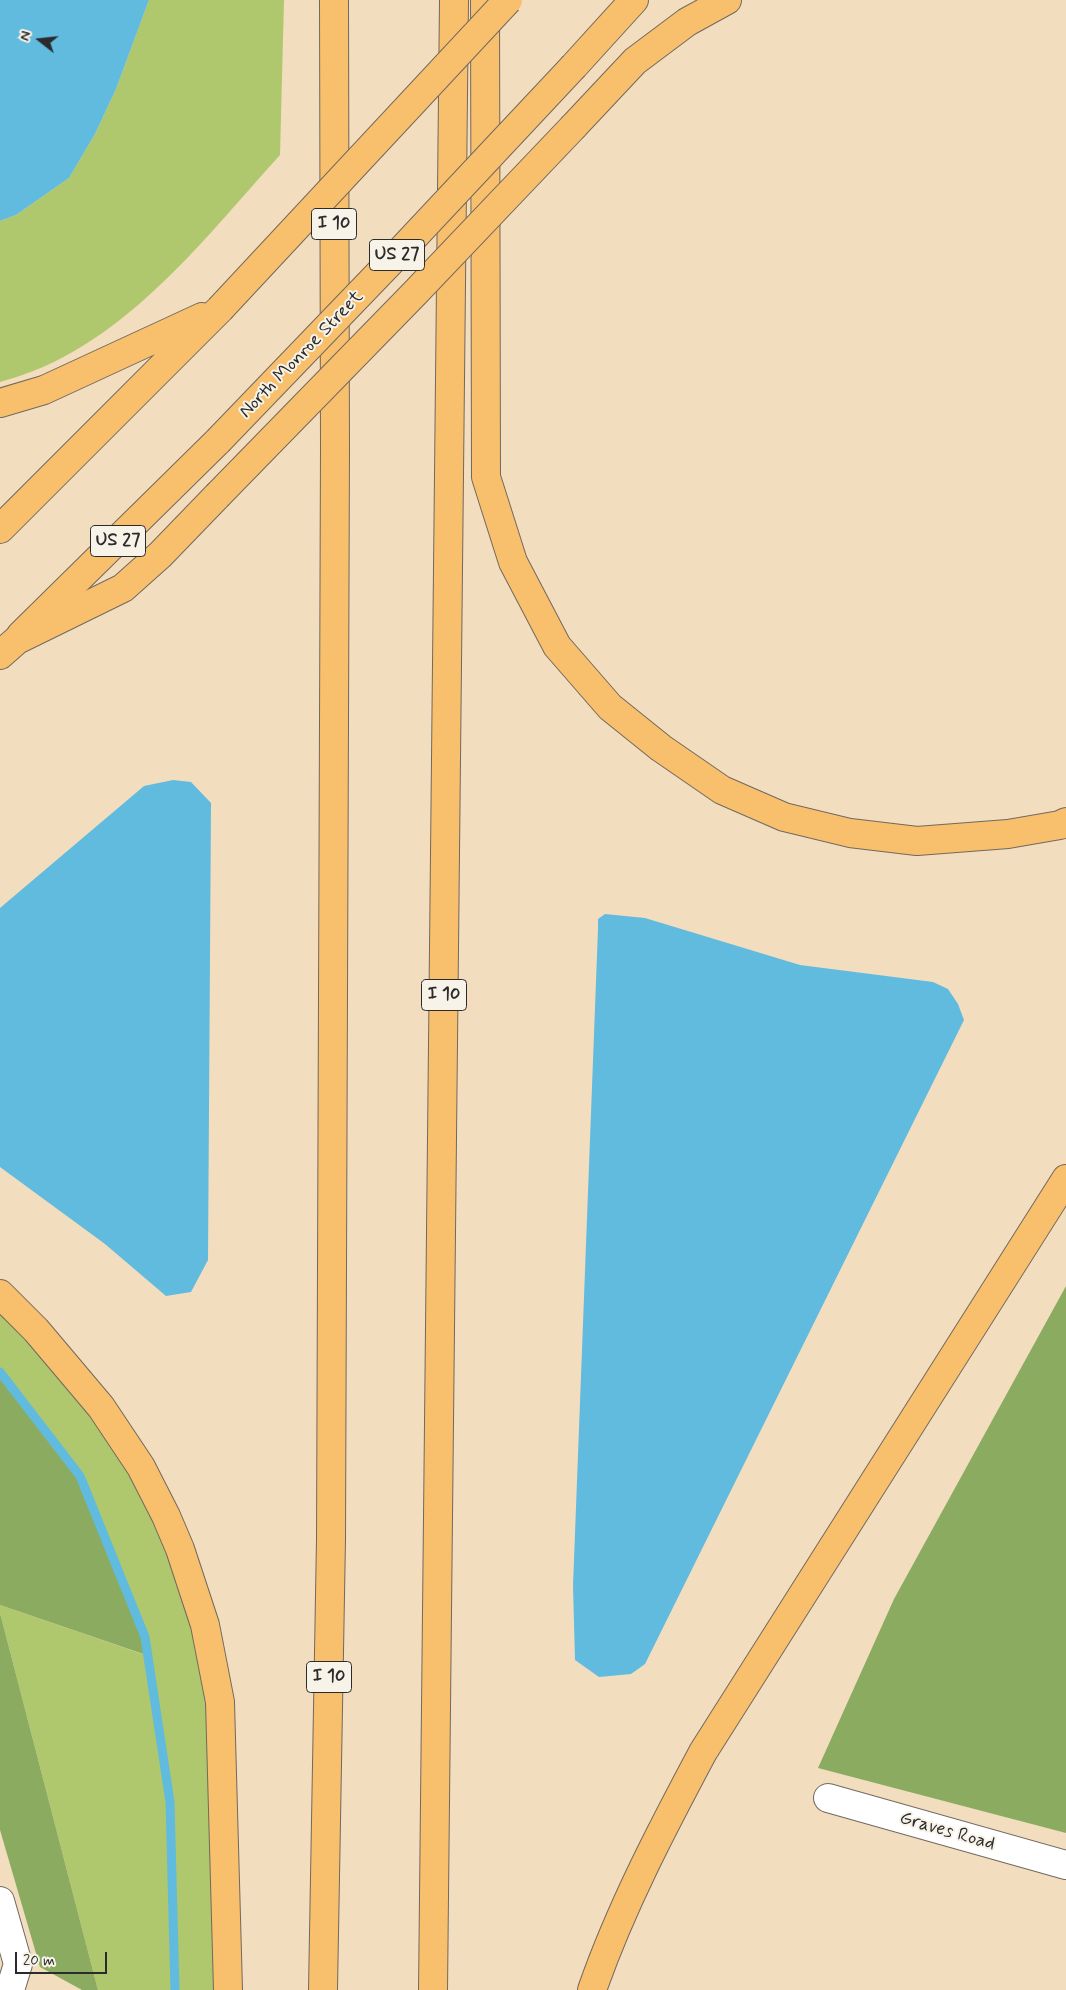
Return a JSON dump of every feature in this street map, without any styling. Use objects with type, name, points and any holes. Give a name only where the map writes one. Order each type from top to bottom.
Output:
[{"type":"main road","name":"I 10","points":[[323,1990],[331,1520],[335,458],[334,0]]},
{"type":"main road","name":"I 10","points":[[434,1990],[454,0]]},
{"type":"main road","points":[[485,0],[486,477],[513,562],[557,646],[610,707],[660,748],[722,790],[784,817],[850,833],[917,841],[1008,834],[1060,825],[1066,822]]},
{"type":"main road","points":[[0,529],[220,309],[508,0]]},
{"type":"main road","name":"North Monroe Street","points":[[8,647],[218,441],[395,257],[634,0]]},
{"type":"main road","points":[[8,647],[123,588],[160,555],[415,294],[636,61],[687,22],[728,0]]},
{"type":"main road","points":[[0,403],[44,390],[220,309]]},
{"type":"main road","points":[[592,1990],[607,1948],[652,1848],[703,1752],[1066,1179]]},
{"type":"main road","points":[[0,1294],[36,1330],[101,1407],[141,1467],[166,1516],[180,1549],[205,1625],[220,1702],[228,1990]]},
{"type":"street","name":"Graves Road","points":[[828,1798],[1066,1865]]},
{"type":"street","points":[[0,1901],[18,1964],[10,1990]]},
{"type":"green space","points":[[149,0],[284,0],[280,155],[188,257],[155,290],[120,319],[83,346],[43,367],[0,382],[0,221],[16,215],[69,178],[95,134],[116,89]]},
{"type":"green space","points":[[1066,1286],[1066,1833],[818,1768],[894,1599]]},
{"type":"green space","points":[[0,1310],[52,1364],[124,1458],[162,1536],[182,1593],[196,1643],[208,1702],[217,1990],[98,1990],[0,1613],[0,1605],[151,1657],[80,1476],[0,1372]]},
{"type":"green space","points":[[0,1372],[80,1476],[152,1657],[0,1605]]},
{"type":"green space","points":[[0,1613],[98,1990],[82,1990],[40,1967],[0,1830]]},
{"type":"water","points":[[0,0],[149,0],[116,89],[95,134],[69,178],[16,215],[0,221]]},
{"type":"water","points":[[173,780],[191,782],[211,803],[208,1260],[191,1292],[166,1296],[105,1244],[0,1167],[0,908],[144,786]]},
{"type":"water","points":[[605,914],[645,918],[800,965],[933,982],[948,989],[958,1004],[964,1020],[645,1664],[631,1674],[599,1677],[575,1660],[573,1586],[598,919]]},
{"type":"waterway","points":[[0,1372],[80,1476],[145,1637],[170,1802],[175,1990]]}]
